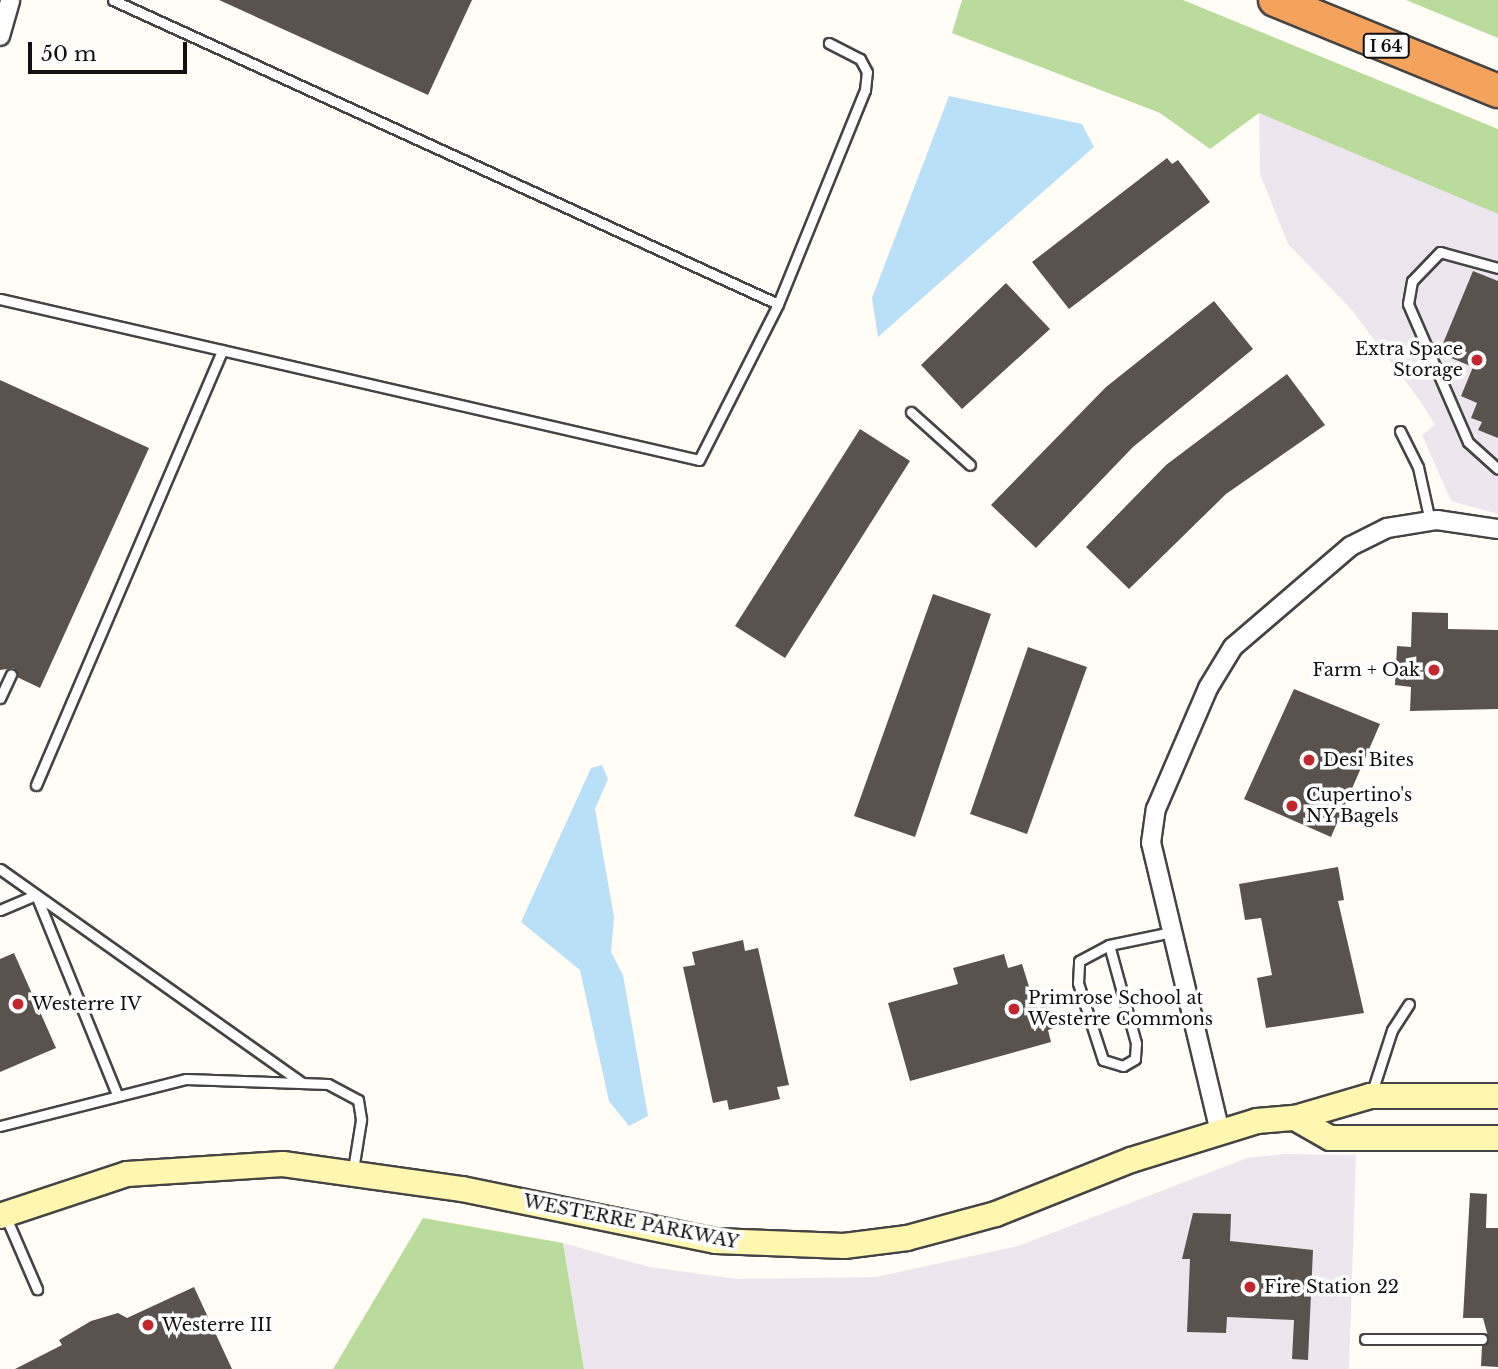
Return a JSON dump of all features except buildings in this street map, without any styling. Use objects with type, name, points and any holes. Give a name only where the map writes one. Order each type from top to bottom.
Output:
[{"type":"highway","name":"I 64","points":[[1275,0],[1498,91]]},
{"type":"street","points":[[0,36],[10,0]]},
{"type":"street","points":[[1220,1132],[1172,932],[1152,831],[1214,678],[1233,648],[1351,546],[1387,528],[1430,521],[1497,525]]},
{"type":"street","name":"WESTERRE PARKWAY","points":[[2,1211],[127,1174],[201,1165],[353,1170],[716,1241],[833,1246],[906,1238],[996,1214],[1220,1132],[1294,1118],[1370,1096],[1498,1096]]},
{"type":"street","points":[[1294,1118],[1330,1138],[1498,1138]]},
{"type":"lane","points":[[113,0],[778,304]]},
{"type":"lane","points":[[0,299],[699,460],[778,304],[865,90],[867,72],[860,60],[829,43]]},
{"type":"lane","points":[[1498,268],[1451,250],[1426,262],[1412,281],[1408,304],[1468,442],[1498,469]]},
{"type":"lane","points":[[36,785],[222,350]]},
{"type":"lane","points":[[911,412],[970,464]]},
{"type":"lane","points":[[1400,431],[1418,467],[1430,521]]},
{"type":"lane","points":[[0,698],[10,674]]},
{"type":"lane","points":[[0,869],[302,1083]]},
{"type":"lane","points":[[0,911],[37,895]]},
{"type":"lane","points":[[37,895],[116,1092]]},
{"type":"lane","points":[[1109,945],[1136,1043],[1135,1059],[1123,1066],[1103,1060],[1076,971],[1084,955],[1109,945],[1172,932]]},
{"type":"lane","points":[[1370,1096],[1392,1030],[1409,1004]]},
{"type":"lane","points":[[0,1126],[116,1092],[186,1079],[302,1083],[348,1090],[358,1100],[353,1170]]},
{"type":"lane","points":[[2,1211],[37,1289]]},
{"type":"lane","points":[[1365,1339],[1482,1339]]},
{"type":"shaded area","points":[[1259,113],[1498,214],[1498,514],[1451,501],[1422,435],[1435,425],[1421,402],[1350,308],[1288,244],[1260,174]]},
{"type":"shaded area","points":[[1285,1154],[1356,1155],[1349,1369],[584,1369],[563,1243],[649,1267],[738,1279],[876,1277],[1018,1246],[1247,1158]]},
{"type":"green space","points":[[962,0],[1183,0],[1498,129],[1498,214],[1259,113],[1210,149],[1160,113],[952,33]]},
{"type":"green space","points":[[1406,0],[1498,0],[1498,38]]},
{"type":"green space","points":[[423,1218],[563,1243],[584,1369],[333,1369]]},
{"type":"water","points":[[949,96],[1082,124],[1094,147],[878,337],[872,298]]},
{"type":"water","points":[[602,765],[608,779],[595,809],[614,917],[611,952],[623,975],[648,1116],[629,1126],[609,1101],[580,970],[521,922],[591,768]]},
{"type":"place","name":"Extra Space Storage","points":[[1477,360]]},
{"type":"place","name":"Farm + Oak","points":[[1434,670]]},
{"type":"place","name":"Desi Bites","points":[[1309,760]]},
{"type":"place","name":"Cupertino's NY Bagels","points":[[1292,806]]},
{"type":"place","name":"Westerre IV","points":[[18,1004]]},
{"type":"place","name":"Primrose School at Westerre Commons","points":[[1014,1009]]},
{"type":"place","name":"Fire Station 22","points":[[1250,1287]]},
{"type":"place","name":"Westerre III","points":[[148,1325]]}]
